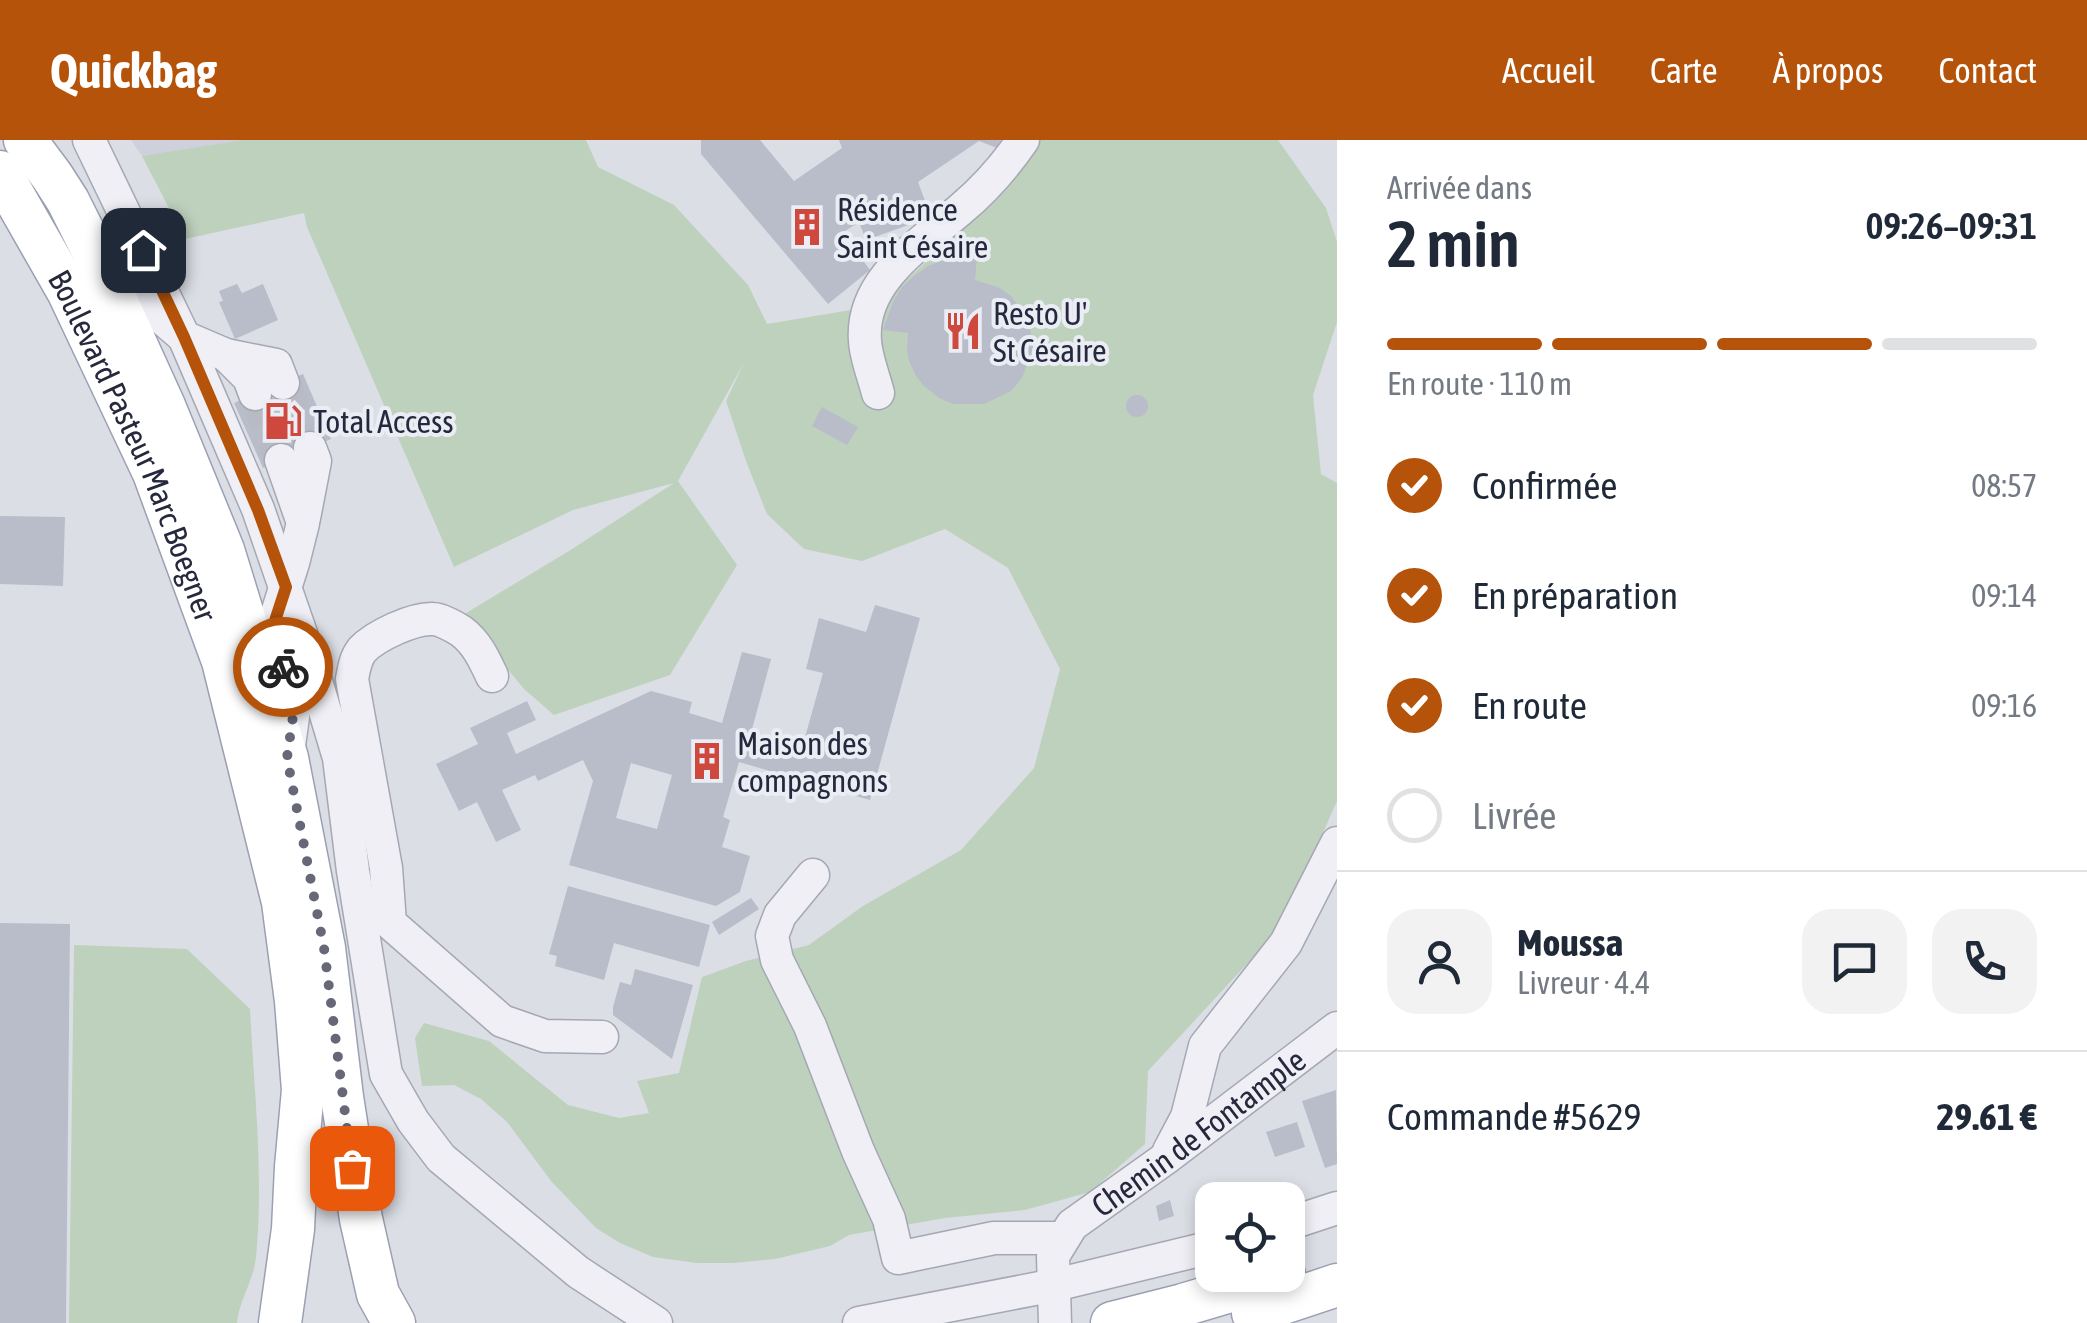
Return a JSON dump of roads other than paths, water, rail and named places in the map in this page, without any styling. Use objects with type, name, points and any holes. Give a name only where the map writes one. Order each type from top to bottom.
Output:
[{"type":"main road","name":"Boulevard Pasteur Marc Boegner","points":[[26,140],[52,176],[100,265],[164,406],[222,550],[287,758],[324,948],[352,1168],[378,1294],[394,1323]]},
{"type":"main road","name":"Boulevard Pasteur Marc Boegner","points":[[0,172],[68,290],[154,472],[223,661],[284,902],[303,1090],[293,1229],[280,1323]]},
{"type":"main road","points":[[1305,1268],[1337,1259]]},
{"type":"main road","points":[[1224,1323],[1337,1285]]},
{"type":"main road","points":[[1112,1323],[1226,1292]]},
{"type":"street","points":[[89,140],[184,337],[258,510],[286,587],[339,758],[386,1074],[412,1122],[441,1158],[578,1272],[656,1323]]},
{"type":"street","points":[[878,393],[864,342],[866,316],[882,281],[922,240],[976,196],[1020,145]]},
{"type":"street","points":[[100,265],[184,337],[226,355],[276,365],[269,388]]},
{"type":"street","points":[[287,758],[294,709],[272,630],[303,523],[295,454]]},
{"type":"street","points":[[492,676],[479,649],[460,630],[435,618],[381,636],[362,650],[355,662],[352,679],[386,868],[390,922],[502,1020],[546,1036],[602,1037]]},
{"type":"street","points":[[1166,1158],[1187,1118],[1205,1046],[1286,943],[1337,842]]},
{"type":"street","points":[[324,948],[340,928],[332,875],[386,868]]},
{"type":"street","points":[[812,874],[780,915],[772,936],[777,960],[810,1026],[889,1219],[898,1258],[994,1238],[1063,1238],[1053,1256],[1056,1323]]},
{"type":"street","name":"Chemin de Fontample","points":[[1063,1238],[1072,1225],[1337,1028]]},
{"type":"street","points":[[1305,1218],[1337,1208]]},
{"type":"street","points":[[858,1323],[1055,1285],[1195,1251]]},
{"type":"tunnel","points":[[283,383],[310,448]]},
{"type":"tunnel","points":[[255,394],[281,460]]},
{"type":"place","name":"Résidence Saint Césaire","points":[[807,227]]},
{"type":"place","name":"Resto U' St Césaire","points":[[963,331]]},
{"type":"place","name":"Total Access","points":[[283,421]]},
{"type":"place","name":"Maison des compagnons","points":[[707,761]]}]
